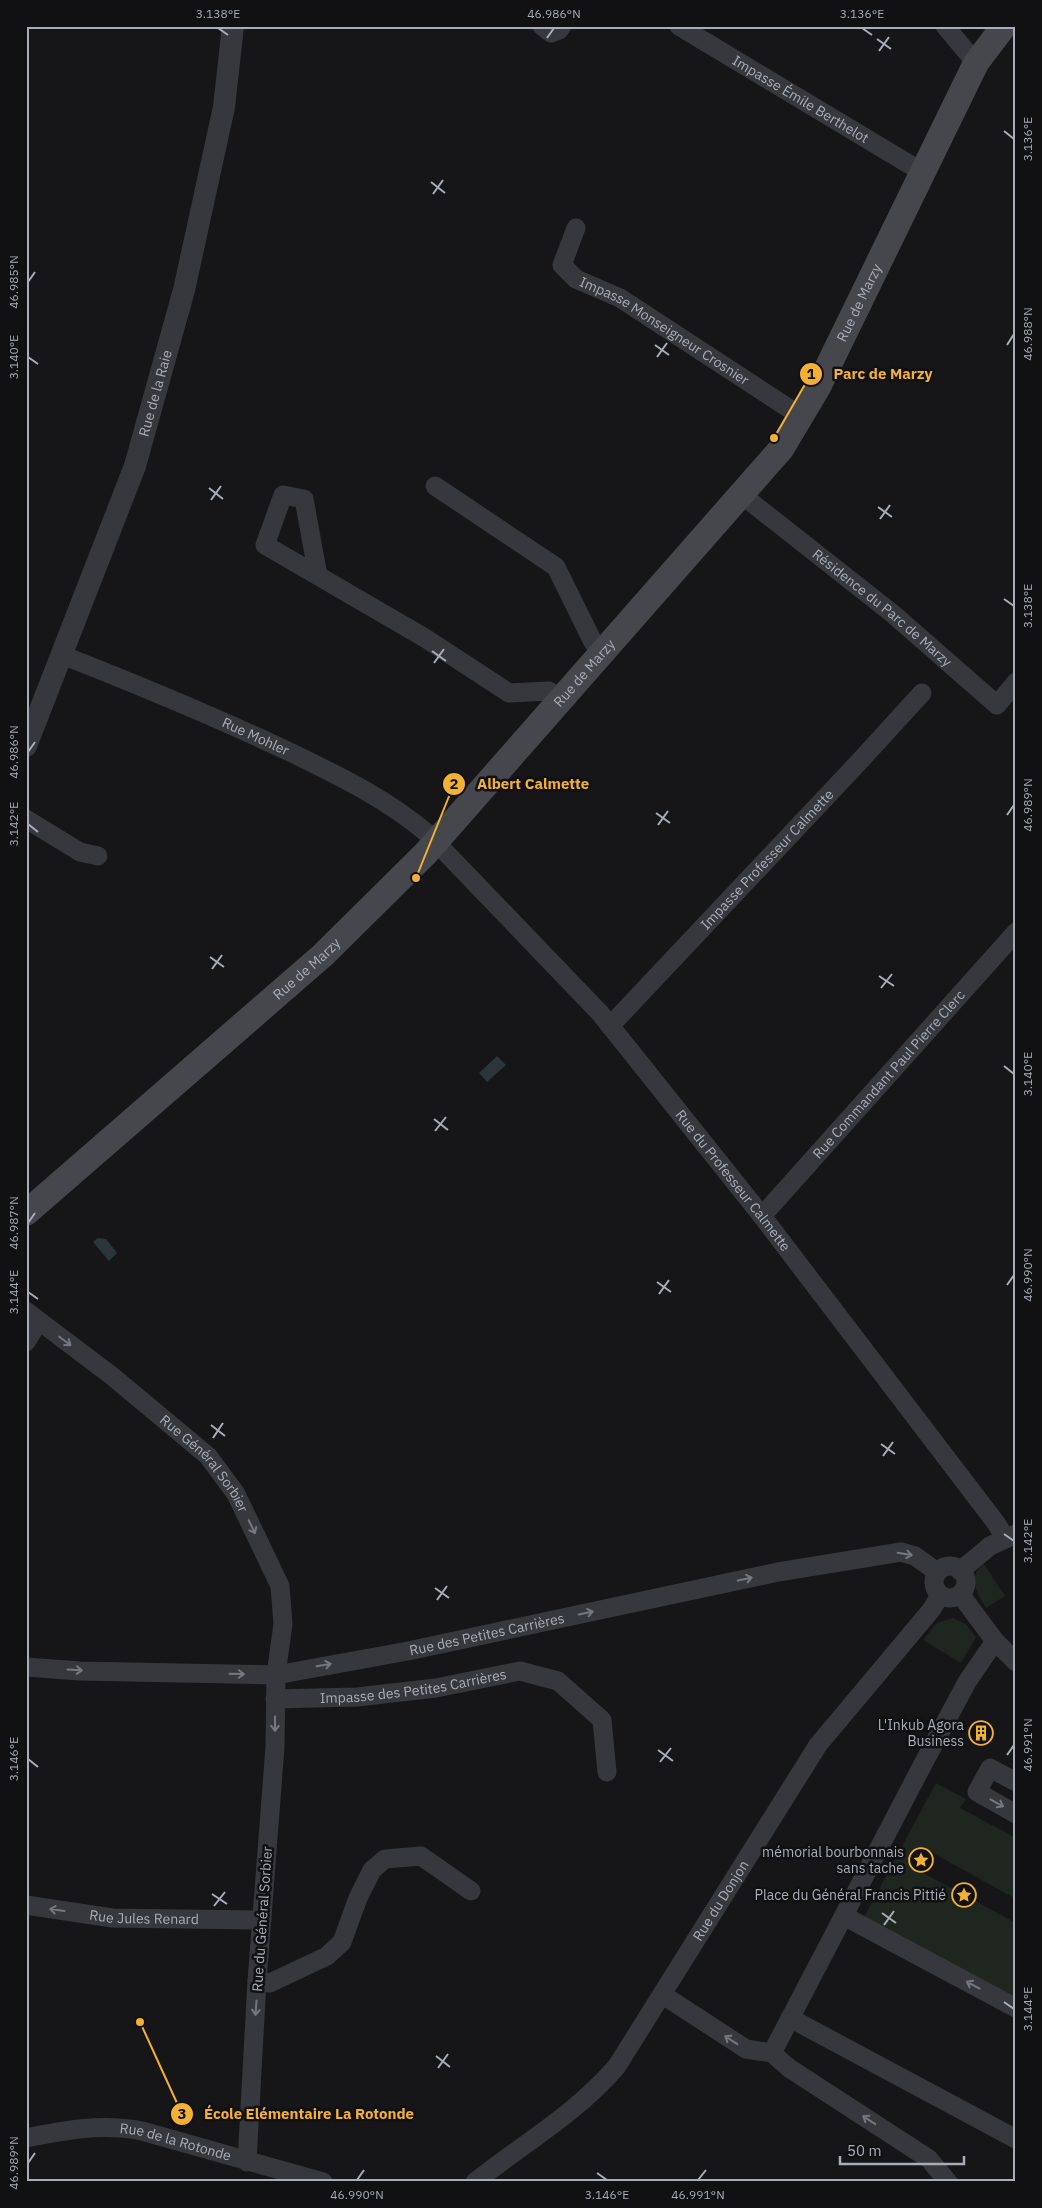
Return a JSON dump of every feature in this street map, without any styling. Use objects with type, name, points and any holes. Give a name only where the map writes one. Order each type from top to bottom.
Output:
[{"type":"main road","name":"Rue de Marzy","points":[[26,1213],[323,955],[436,842],[742,496],[781,449],[802,417],[818,387],[976,63],[1004,26]]},
{"type":"street","name":"Rue de la Raie","points":[[26,746],[135,466],[184,290],[224,107],[233,26]]},
{"type":"street","points":[[542,26],[551,33],[559,30],[562,26]]},
{"type":"street","name":"Impasse Émile Berthelot","points":[[679,26],[922,172]]},
{"type":"street","points":[[945,26],[976,63]]},
{"type":"street","name":"Impasse Monseigneur Crosnier","points":[[576,228],[562,265],[576,279],[620,298],[802,417]]},
{"type":"street","points":[[435,486],[556,567],[593,642],[604,653]]},
{"type":"street","name":"Résidence du Parc de Marzy","points":[[742,496],[893,614],[997,705],[1016,682]]},
{"type":"street","points":[[318,576],[425,638],[509,693],[549,691],[562,700]]},
{"type":"street","name":"Rue Mohler","points":[[62,655],[232,724],[355,783],[410,820],[436,842]]},
{"type":"street","name":"Impasse Professeur Calmette","points":[[610,1026],[922,693]]},
{"type":"street","points":[[26,819],[80,852],[98,856]]},
{"type":"street","name":"Rue du Professeur Calmette","points":[[436,842],[610,1026],[762,1216],[996,1523],[1011,1537]]},
{"type":"street","name":"Rue Commandant Paul Pierre Clerc","points":[[762,1216],[1016,932]]},
{"type":"street","points":[[26,1342],[33,1316]]},
{"type":"street","name":"Rue Général Sorbier","points":[[33,1316],[112,1376],[208,1456],[236,1494],[280,1586],[283,1624],[276,1675]]},
{"type":"street","points":[[960,1570],[990,1546],[1011,1537]]},
{"type":"street","name":"Rue des Petites Carrières","points":[[26,1667],[80,1671],[276,1675],[408,1650],[778,1572],[901,1552],[915,1556],[938,1572]]},
{"type":"street","points":[[946,1567],[960,1570],[965,1582],[960,1594],[950,1598],[940,1595],[934,1586],[938,1572],[946,1567]]},
{"type":"street","points":[[960,1594],[996,1641],[1016,1662]]},
{"type":"street","name":"Rue du Donjon","points":[[475,2182],[502,2160],[571,2112],[602,2083],[633,2042],[818,1745],[932,1609],[940,1595]]},
{"type":"street","points":[[772,2053],[964,1689],[996,1641]]},
{"type":"street","name":"Impasse des Petites Carrières","points":[[275,1699],[358,1697],[436,1688],[520,1671],[558,1681],[602,1720],[607,1772]]},
{"type":"street","name":"Rue du Général Sorbier","points":[[248,2162],[257,1981],[275,1747],[276,1675]]},
{"type":"street","points":[[1016,1782],[990,1768],[978,1792],[1016,1814]]},
{"type":"street","points":[[257,1981],[270,1983],[294,1972],[327,1956],[342,1942],[358,1898],[372,1870],[385,1859],[421,1856],[471,1891]]},
{"type":"street","name":"Rue Jules Renard","points":[[26,1905],[112,1918],[262,1920]]},
{"type":"street","points":[[844,1916],[1016,2008]]},
{"type":"street","points":[[662,1994],[746,2049],[772,2053],[789,2068],[929,2159],[948,2182]]},
{"type":"street","points":[[790,2018],[1016,2139]]},
{"type":"street","name":"Rue de la Rotonde","points":[[26,2138],[77,2128],[122,2127],[323,2182]]},
{"type":"shaded area","points":[[497,1056],[506,1065],[487,1082],[479,1073]]},
{"type":"shaded area","points":[[98,1238],[106,1239],[117,1253],[109,1261],[93,1242]]},
{"type":"shaded area","points":[[984,1564],[1005,1596],[986,1608],[979,1597],[974,1580],[975,1574]]},
{"type":"shaded area","points":[[953,1618],[966,1624],[976,1637],[961,1663],[923,1640],[937,1623]]},
{"type":"shaded area","name":"Place du Général Francis Pittié","points":[[936,1783],[966,1799],[960,1808],[1016,1838],[1016,1899],[922,1847],[912,1867],[1016,1923],[1016,2008],[864,1917]]},
{"type":"place","name":"Parc de Marzy","points":[[774,438]]},
{"type":"place","name":"Albert Calmette","points":[[416,878]]},
{"type":"place","name":"L'Inkub Agora Business","points":[[981,1733]]},
{"type":"place","name":"mémorial bourbonnais sans tache","points":[[921,1860]]},
{"type":"place","name":"Place du Général Francis Pittié","points":[[964,1895]]},
{"type":"place","name":"École Elémentaire La Rotonde","points":[[140,2022]]}]
